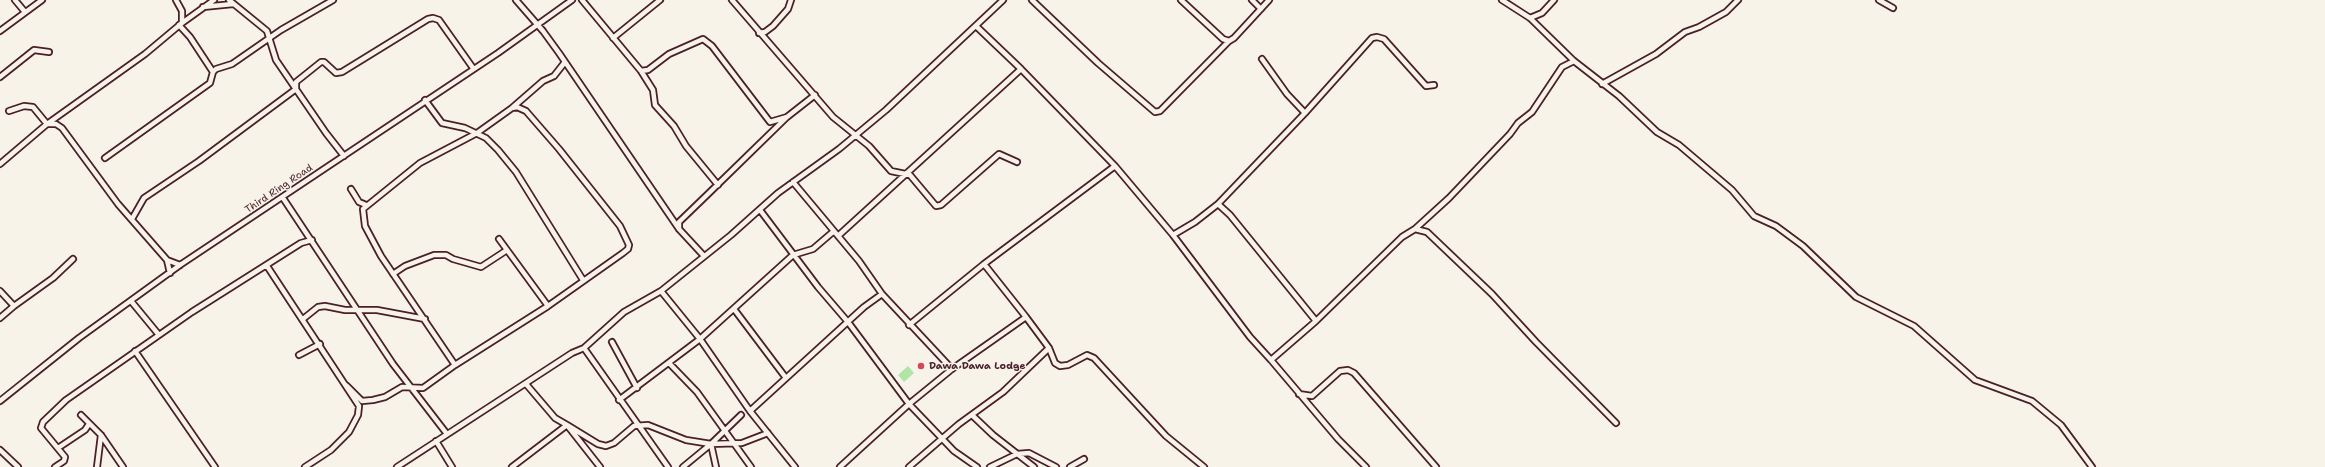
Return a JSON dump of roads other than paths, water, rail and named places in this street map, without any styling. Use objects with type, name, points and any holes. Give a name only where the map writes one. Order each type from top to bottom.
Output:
[{"type":"street","points":[[15,0],[25,12]]},
{"type":"street","points":[[0,31],[42,0]]},
{"type":"street","points":[[105,158],[210,83],[212,72],[181,24],[182,11],[176,0]]},
{"type":"street","points":[[0,164],[48,124],[145,54],[181,24],[214,0]]},
{"type":"street","points":[[229,0],[263,26],[269,38],[276,60],[344,156]]},
{"type":"street","points":[[212,72],[232,64],[269,38],[333,0]]},
{"type":"street","points":[[516,0],[543,31],[679,229],[704,256]]},
{"type":"street","name":"Third Ring Road","points":[[0,401],[79,338],[180,265],[283,198],[572,0]]},
{"type":"street","points":[[582,0],[641,71],[653,90],[655,105],[674,126],[686,146],[718,184]]},
{"type":"street","points":[[613,38],[660,0]]},
{"type":"street","points":[[732,0],[759,33],[815,94],[832,116],[869,146],[891,171],[910,175],[936,206],[942,205],[999,154],[1017,162]]},
{"type":"street","points":[[759,33],[766,32],[773,26],[788,8],[791,0]]},
{"type":"street","points":[[396,467],[572,353],[584,348],[624,312],[661,291],[793,182],[886,110],[1003,0]]},
{"type":"street","points":[[1032,0],[1098,63],[1155,112],[1160,111],[1229,41],[1234,38],[1269,0]]},
{"type":"street","points":[[1181,0],[1223,39],[1229,41]]},
{"type":"street","points":[[1252,0],[1261,9]]},
{"type":"street","points":[[1502,0],[1530,18],[1574,61],[1619,96],[1657,132],[1679,145],[1732,190],[1754,216],[1776,226],[1802,246],[1856,297],[1914,326],[1975,380],[2032,401],[2061,425],[2092,467]]},
{"type":"street","points":[[1530,18],[1542,13],[1554,0]]},
{"type":"street","points":[[1602,84],[1656,54],[1685,32],[1699,27],[1726,12],[1738,0]]},
{"type":"street","points":[[1879,0],[1893,8]]},
{"type":"street","points":[[203,7],[233,4]]},
{"type":"street","points":[[296,89],[296,82],[320,62],[324,62],[336,73],[342,72],[428,19],[439,20],[473,68]]},
{"type":"street","points":[[976,26],[1021,69],[1115,166],[1173,235],[1250,337],[1338,439],[1366,467]]},
{"type":"street","points":[[1173,235],[1195,222],[1218,204],[1305,113],[1366,44],[1377,37],[1384,39],[1426,86],[1434,84]]},
{"type":"street","points":[[641,71],[648,70],[669,54],[703,39],[712,46],[770,122],[787,117]]},
{"type":"street","points":[[0,78],[34,50],[49,52]]},
{"type":"street","points":[[1262,58],[1287,94],[1305,113]]},
{"type":"street","points":[[1271,360],[1316,321],[1402,237],[1415,229],[1449,198],[1510,134],[1518,123],[1532,112],[1567,63],[1574,61]]},
{"type":"street","points":[[455,365],[381,256],[365,226],[363,209],[366,205],[420,163],[477,133],[512,108],[543,81],[554,76],[565,62]]},
{"type":"street","points":[[838,236],[1021,69]]},
{"type":"street","points":[[132,219],[144,198],[199,161],[296,89]]},
{"type":"street","points":[[679,229],[679,222],[787,117],[815,94]]},
{"type":"street","points":[[425,100],[442,123],[465,128],[477,133],[494,146],[516,172],[583,280]]},
{"type":"street","points":[[9,111],[24,106],[33,108],[48,124],[56,124],[62,128],[83,158],[167,260],[170,273]]},
{"type":"street","points":[[347,386],[362,401],[385,397],[402,387],[422,388],[455,365],[548,306],[628,249],[629,244],[620,226],[546,133],[526,111],[517,107],[512,108]]},
{"type":"street","points":[[909,325],[984,264],[1115,166]]},
{"type":"street","points":[[793,182],[838,236],[882,294],[909,325],[952,369]]},
{"type":"street","points":[[351,189],[359,202],[366,205]]},
{"type":"street","points":[[283,198],[412,388],[447,434]]},
{"type":"street","points":[[1218,204],[1230,215],[1316,321]]},
{"type":"street","points":[[760,210],[793,255],[848,322],[909,404],[954,451],[977,467]]},
{"type":"street","points":[[1415,229],[1427,232],[1492,294],[1536,342],[1616,423]]},
{"type":"street","points":[[619,400],[637,388],[700,339],[793,255],[813,249],[834,231]]},
{"type":"street","points":[[301,243],[307,232]]},
{"type":"street","points":[[499,239],[548,306]]},
{"type":"street","points":[[55,467],[64,462],[65,457],[42,428],[43,422],[66,400],[89,382],[159,336],[198,308],[267,266],[301,243],[312,240]]},
{"type":"street","points":[[394,274],[406,266],[434,255],[446,255],[453,260],[475,267],[481,267],[507,250]]},
{"type":"street","points":[[0,318],[53,278],[73,259]]},
{"type":"street","points":[[167,260],[180,265]]},
{"type":"street","points":[[984,264],[1049,348],[1055,363],[1060,366],[1068,365],[1088,355],[1094,358],[1166,436],[1204,467]]},
{"type":"street","points":[[267,266],[320,344],[359,406],[355,421],[349,432],[331,450],[305,467]]},
{"type":"street","points":[[0,291],[14,306]]},
{"type":"street","points":[[661,291],[700,339],[750,411],[795,467]]},
{"type":"street","points":[[750,411],[848,322],[882,294]]},
{"type":"street","points":[[131,301],[159,336]]},
{"type":"street","points":[[303,319],[318,308],[325,306],[410,315],[425,319]]},
{"type":"street","points":[[410,315],[416,307]]},
{"type":"street","points":[[734,309],[786,378]]},
{"type":"street","points":[[840,467],[909,404],[952,369],[1026,317]]},
{"type":"street","points":[[612,342],[637,388]]},
{"type":"street","points":[[299,355],[320,344]]},
{"type":"street","points":[[584,348],[638,427],[668,467]]},
{"type":"street","points":[[909,467],[958,424],[973,416],[1004,392],[1049,348]]},
{"type":"street","points":[[135,352],[214,467]]},
{"type":"street","points":[[669,363],[696,392],[751,467]]},
{"type":"street","points":[[1299,394],[1312,396],[1340,372],[1348,370],[1354,373],[1436,467]]},
{"type":"street","points":[[526,384],[555,418],[598,444],[606,446],[614,443],[634,426],[654,426],[686,440],[711,444],[742,443],[768,433]]},
{"type":"street","points":[[420,399],[422,388]]},
{"type":"street","points":[[81,415],[100,435],[123,467]]},
{"type":"street","points":[[683,467],[711,444],[741,415]]},
{"type":"street","points":[[973,416],[1034,467]]},
{"type":"street","points":[[58,448],[85,430],[89,424]]},
{"type":"street","points":[[512,467],[567,425]]},
{"type":"street","points":[[567,425],[600,467]]},
{"type":"street","points":[[97,467],[100,435]]},
{"type":"street","points":[[436,441],[452,467]]},
{"type":"street","points":[[711,444],[716,467]]},
{"type":"street","points":[[0,450],[18,467]]},
{"type":"street","points":[[990,467],[1017,454],[1028,453],[1056,467]]},
{"type":"street","points":[[1070,467],[1084,459]]},
{"type":"place","name":"Dawa Dawa Lodge","points":[[921,366]]}]
